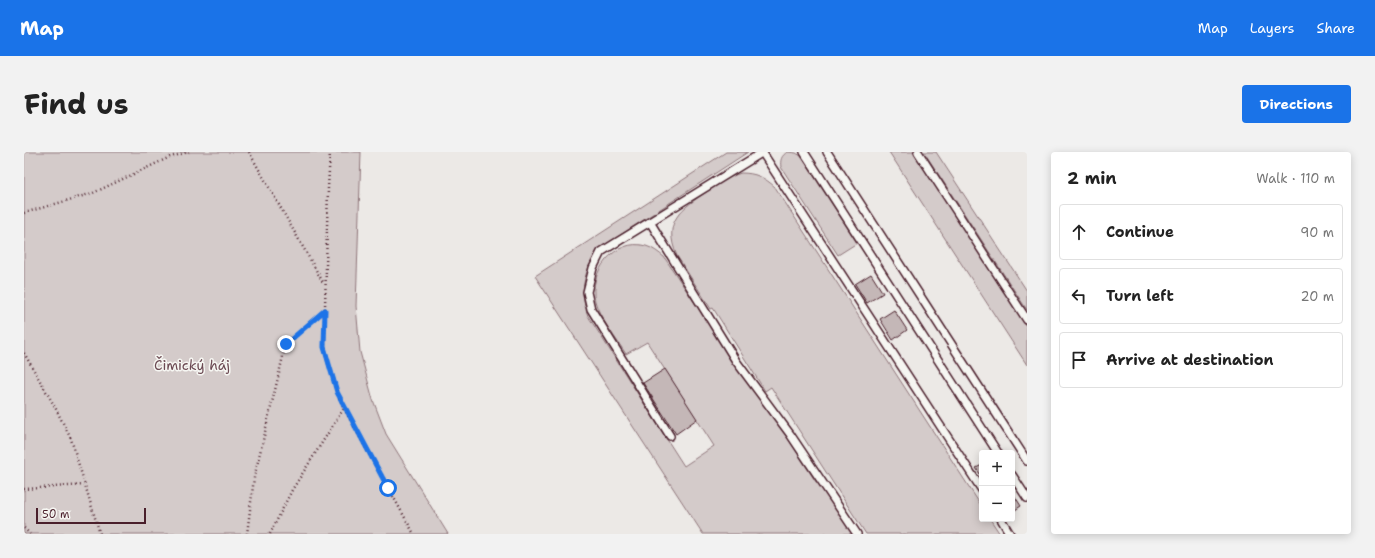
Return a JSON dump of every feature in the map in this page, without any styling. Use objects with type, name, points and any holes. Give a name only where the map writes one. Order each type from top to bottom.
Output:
[{"type":"lane","points":[[670,436],[591,309],[587,292],[593,268],[601,252],[762,152],[979,486]]},
{"type":"lane","points":[[804,152],[996,450]]},
{"type":"lane","points":[[827,152],[1027,461]]},
{"type":"lane","points":[[918,152],[1027,320]]},
{"type":"lane","points":[[650,222],[736,361],[790,434],[857,534]]},
{"type":"lane","points":[[1015,480],[1027,498]]},
{"type":"lane","points":[[1003,522],[1010,534]]},
{"type":"path","points":[[24,213],[93,193],[170,157],[189,152]]},
{"type":"path","points":[[249,152],[324,284]]},
{"type":"path","points":[[330,152],[324,284],[324,347],[337,392],[344,408],[414,534]]},
{"type":"path","points":[[247,534],[254,478],[286,344],[325,310]]},
{"type":"path","points":[[24,352],[71,439],[100,534]]},
{"type":"path","points":[[270,534],[292,490],[344,408]]},
{"type":"path","points":[[24,489],[84,485]]},
{"type":"path","points":[[24,528],[30,534]]},
{"type":"green space","name":"Čimický háj","points":[[24,152],[361,152],[356,306],[360,352],[373,400],[386,434],[448,534],[24,534]]},
{"type":"green space","points":[[726,152],[748,152],[611,241],[595,256],[586,274],[584,284],[583,295],[588,316],[684,466],[714,446],[647,342],[626,354],[604,321],[595,301],[594,290],[596,279],[606,260],[614,252],[624,247],[635,245],[646,246],[664,257],[757,396],[785,434],[816,482],[819,482],[853,534],[703,534],[535,276]]},
{"type":"green space","points":[[788,152],[796,153],[801,156],[857,243],[838,255],[781,167],[782,158]]},
{"type":"green space","points":[[889,152],[914,152],[1027,327],[1027,365]]},
{"type":"green space","points":[[924,152],[936,152],[1027,291],[1027,310]]},
{"type":"green space","points":[[741,173],[751,174],[759,176],[775,187],[979,502],[979,522],[992,522],[1000,534],[866,534],[771,387],[765,391],[713,308],[711,309],[677,256],[673,244],[672,234],[673,225],[677,217],[682,210],[698,198],[723,181]]},
{"type":"building","points":[[871,274],[883,293],[867,303],[855,284]]},
{"type":"building","points":[[894,310],[907,330],[893,340],[880,319]]},
{"type":"building","points":[[665,369],[697,419],[676,434],[643,383]]},
{"type":"building","points":[[1015,497],[1021,506],[1015,510]]},
{"type":"route","points":[[286,344],[325,310],[324,347],[337,392],[344,408],[388,488]]}]
